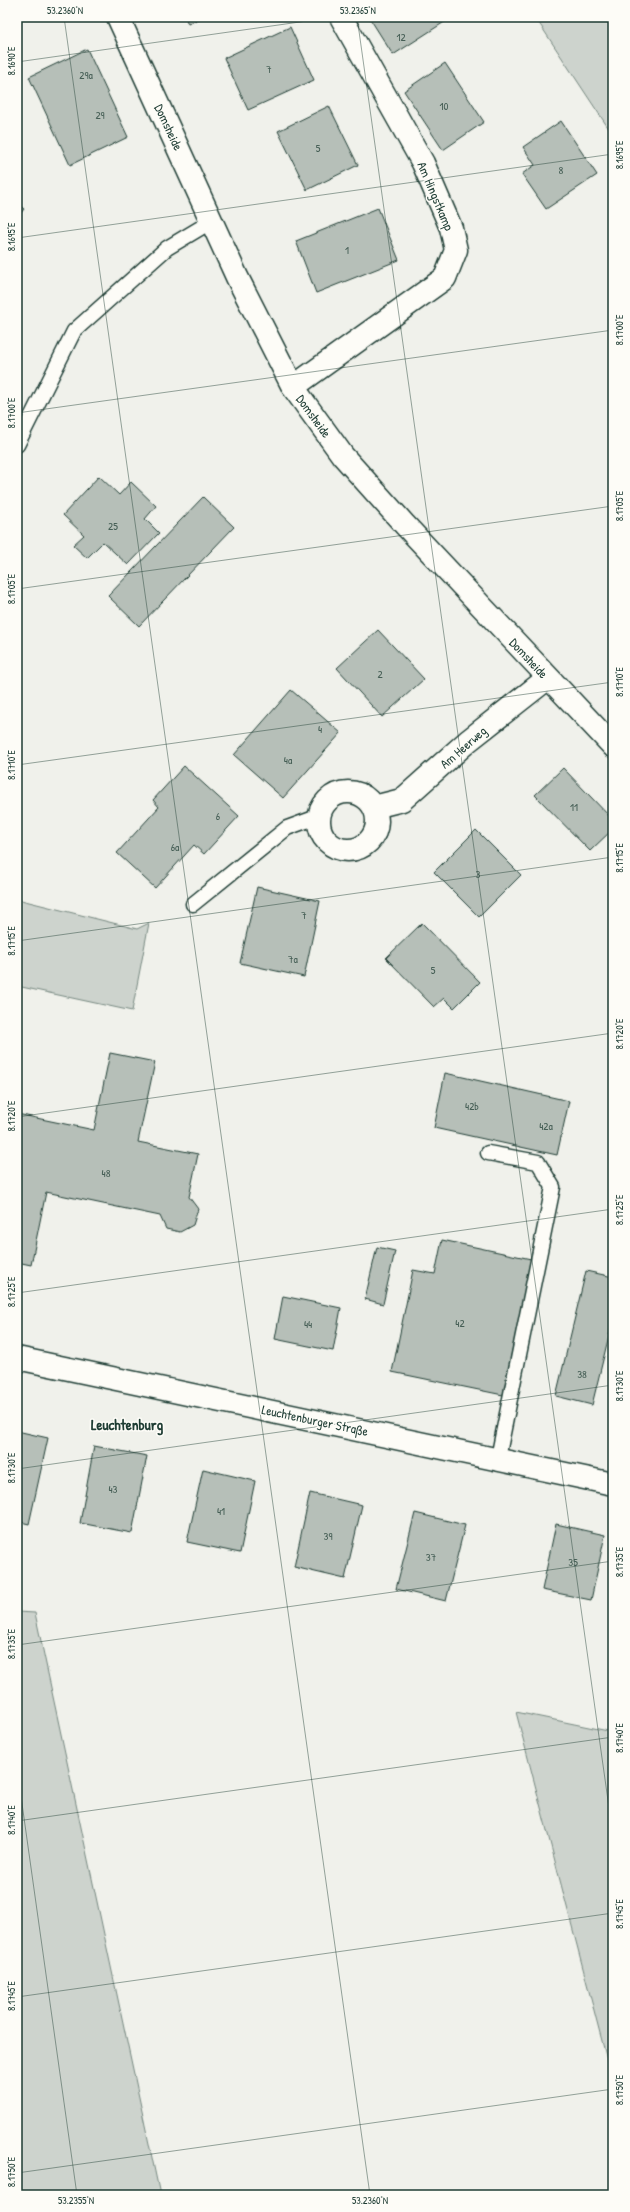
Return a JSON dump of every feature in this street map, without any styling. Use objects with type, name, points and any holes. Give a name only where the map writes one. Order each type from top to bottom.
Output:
[{"type":"street","name":"Domsheide","points":[[118,17],[237,277],[293,387],[343,456],[405,525],[613,746]]},
{"type":"street","name":"Am Hingstkamp","points":[[293,387],[444,278],[456,250],[452,228],[423,163],[341,17]]},
{"type":"street","name":"Am Heerweg","points":[[374,807],[402,800],[468,741],[548,678]]},
{"type":"street","points":[[342,792],[352,792],[361,795],[374,807],[377,822],[374,835],[362,847],[352,850],[340,849],[324,839],[317,817],[326,801],[342,792]]},
{"type":"street","name":"Leuchtenburger Straße","points":[[17,1358],[498,1458],[613,1484]]},
{"type":"lane","points":[[17,445],[74,331],[167,248],[212,221]]},
{"type":"lane","points":[[193,904],[287,828],[317,817]]},
{"type":"lane","points":[[488,1153],[538,1162],[554,1187],[498,1458]]},
{"type":"shaded area","points":[[535,17],[613,17],[613,135]]},
{"type":"shaded area","points":[[17,899],[137,929],[149,923],[132,1011],[17,986]]},
{"type":"shaded area","points":[[17,1612],[35,1613],[160,2195],[17,2195]]},
{"type":"shaded area","points":[[516,1712],[613,1732],[613,2083]]},
{"type":"building","points":[[185,17],[203,17],[188,24]]},
{"type":"building","points":[[369,17],[448,17],[449,19],[393,55]]},
{"type":"building","points":[[290,27],[314,80],[248,110],[224,58]]},
{"type":"building","points":[[87,49],[128,137],[70,165],[29,77]]},
{"type":"building","points":[[445,63],[484,122],[443,150],[404,91]]},
{"type":"building","points":[[329,106],[358,165],[307,190],[278,131]]},
{"type":"building","points":[[561,121],[597,175],[546,209],[522,174],[535,165],[523,147]]},
{"type":"building","points":[[17,203],[24,209],[17,218]]},
{"type":"building","points":[[378,208],[399,260],[316,293],[296,241]]},
{"type":"building","points":[[99,476],[119,495],[131,482],[156,506],[145,519],[159,533],[128,565],[103,542],[87,558],[73,545],[84,535],[63,515]]},
{"type":"building","points":[[203,497],[234,527],[139,626],[108,596]]},
{"type":"building","points":[[378,630],[424,679],[382,717],[337,668]]},
{"type":"building","points":[[291,690],[341,733],[283,798],[234,755]]},
{"type":"building","points":[[184,766],[239,816],[204,854],[194,845],[155,888],[117,853],[159,807],[153,800]]},
{"type":"building","points":[[563,768],[613,820],[613,829],[590,851],[535,795]]},
{"type":"building","points":[[476,830],[521,875],[479,917],[434,872]]},
{"type":"building","points":[[257,887],[320,901],[304,977],[240,963]]},
{"type":"building","points":[[422,923],[480,982],[454,1008],[444,998],[434,1007],[386,958]]},
{"type":"building","points":[[110,1053],[155,1062],[138,1142],[198,1154],[189,1197],[198,1209],[193,1225],[180,1232],[166,1229],[160,1216],[46,1192],[31,1265],[17,1262],[17,1114],[94,1130]]},
{"type":"building","points":[[445,1073],[569,1101],[557,1155],[434,1128]]},
{"type":"building","points":[[442,1240],[531,1259],[503,1395],[392,1372],[413,1270],[435,1274]]},
{"type":"building","points":[[377,1247],[395,1251],[383,1304],[365,1299]]},
{"type":"building","points":[[586,1271],[613,1277],[613,1319],[592,1405],[556,1396]]},
{"type":"building","points":[[283,1296],[341,1308],[333,1351],[275,1339]]},
{"type":"building","points":[[17,1431],[48,1438],[29,1524],[17,1521]]},
{"type":"building","points":[[94,1446],[147,1456],[132,1533],[80,1523]]},
{"type":"building","points":[[203,1469],[255,1481],[240,1553],[187,1542]]},
{"type":"building","points":[[310,1493],[362,1505],[345,1579],[294,1567]]},
{"type":"building","points":[[415,1513],[465,1525],[446,1601],[396,1589]]},
{"type":"building","points":[[556,1524],[605,1535],[591,1600],[542,1590]]},
{"type":"district","name":"Leuchtenburg","points":[[127,1424]]}]
